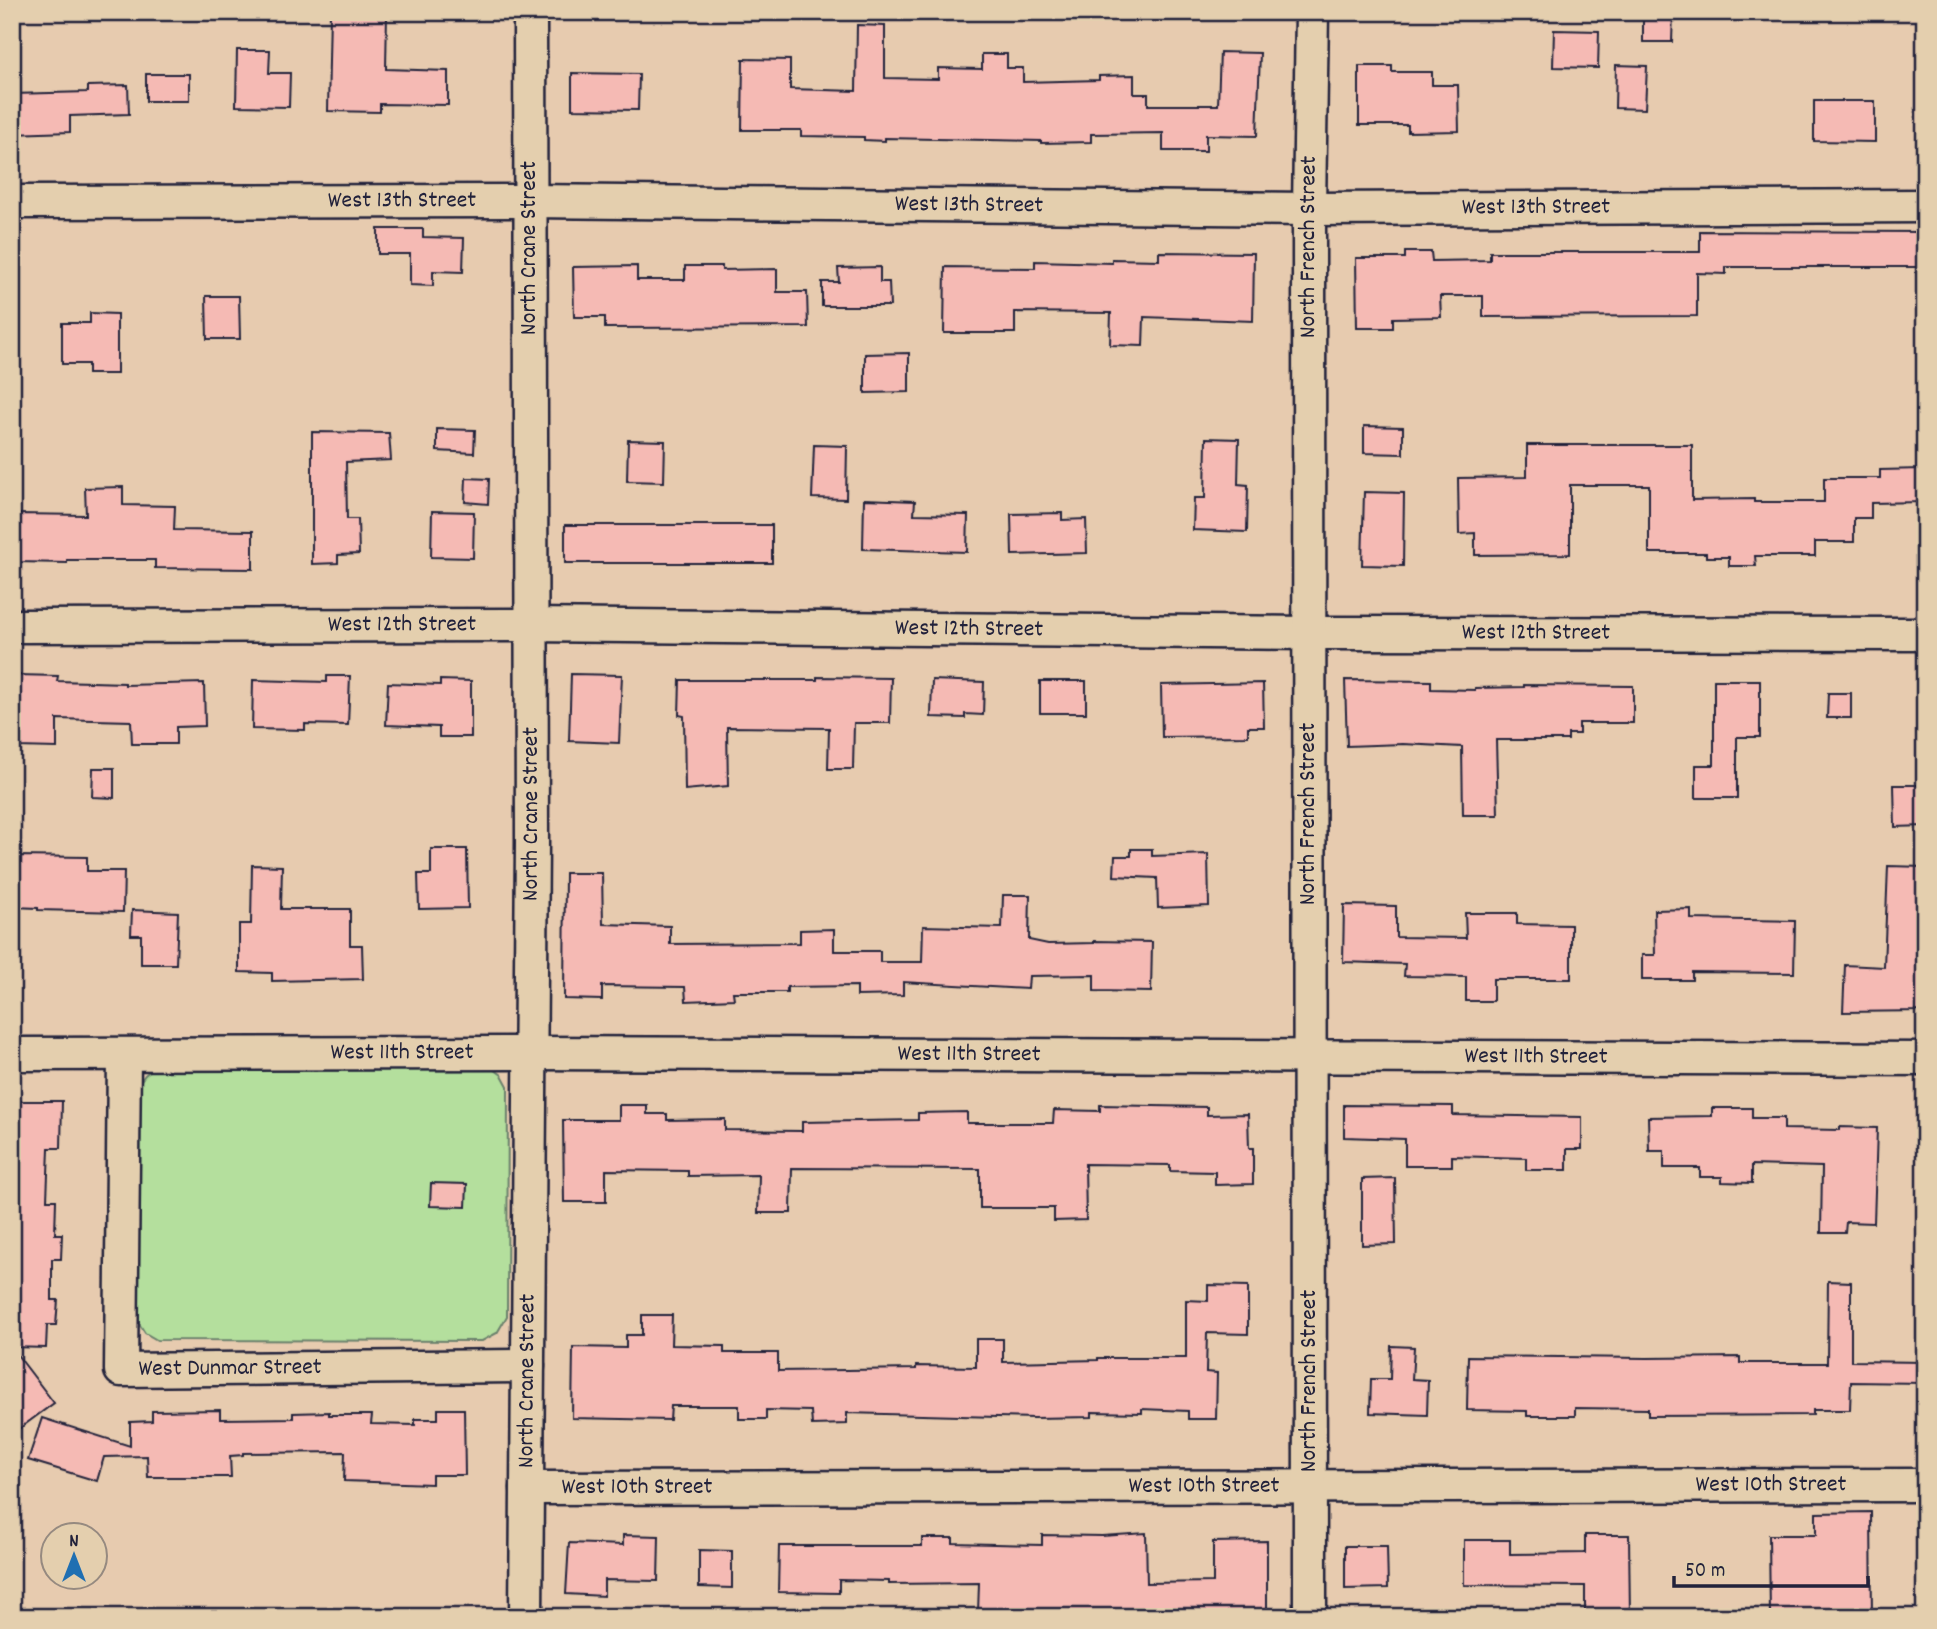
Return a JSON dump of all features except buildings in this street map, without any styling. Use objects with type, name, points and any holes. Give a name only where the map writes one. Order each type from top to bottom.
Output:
[{"type":"street","name":"North Crane Street","points":[[526,1617],[530,1053],[530,12]]},
{"type":"street","name":"North French Street","points":[[1310,1617],[1309,209],[1312,12]]},
{"type":"street","name":"West 13th Street","points":[[12,202],[529,201],[1309,209],[1925,205]]},
{"type":"street","name":"West 12th Street","points":[[12,626],[530,625],[1309,633],[1925,634]]},
{"type":"street","name":"West 11th Street","points":[[12,1054],[530,1053],[1925,1059]]},
{"type":"street","name":"West Dunmar Street","points":[[124,1055],[121,1370],[528,1366]]},
{"type":"street","name":"West 10th Street","points":[[527,1488],[1925,1485]]},
{"type":"green space","points":[[157,1065],[489,1066],[502,1075],[508,1086],[507,1316],[497,1333],[482,1341],[157,1340],[145,1333],[135,1317],[137,1086]]}]
